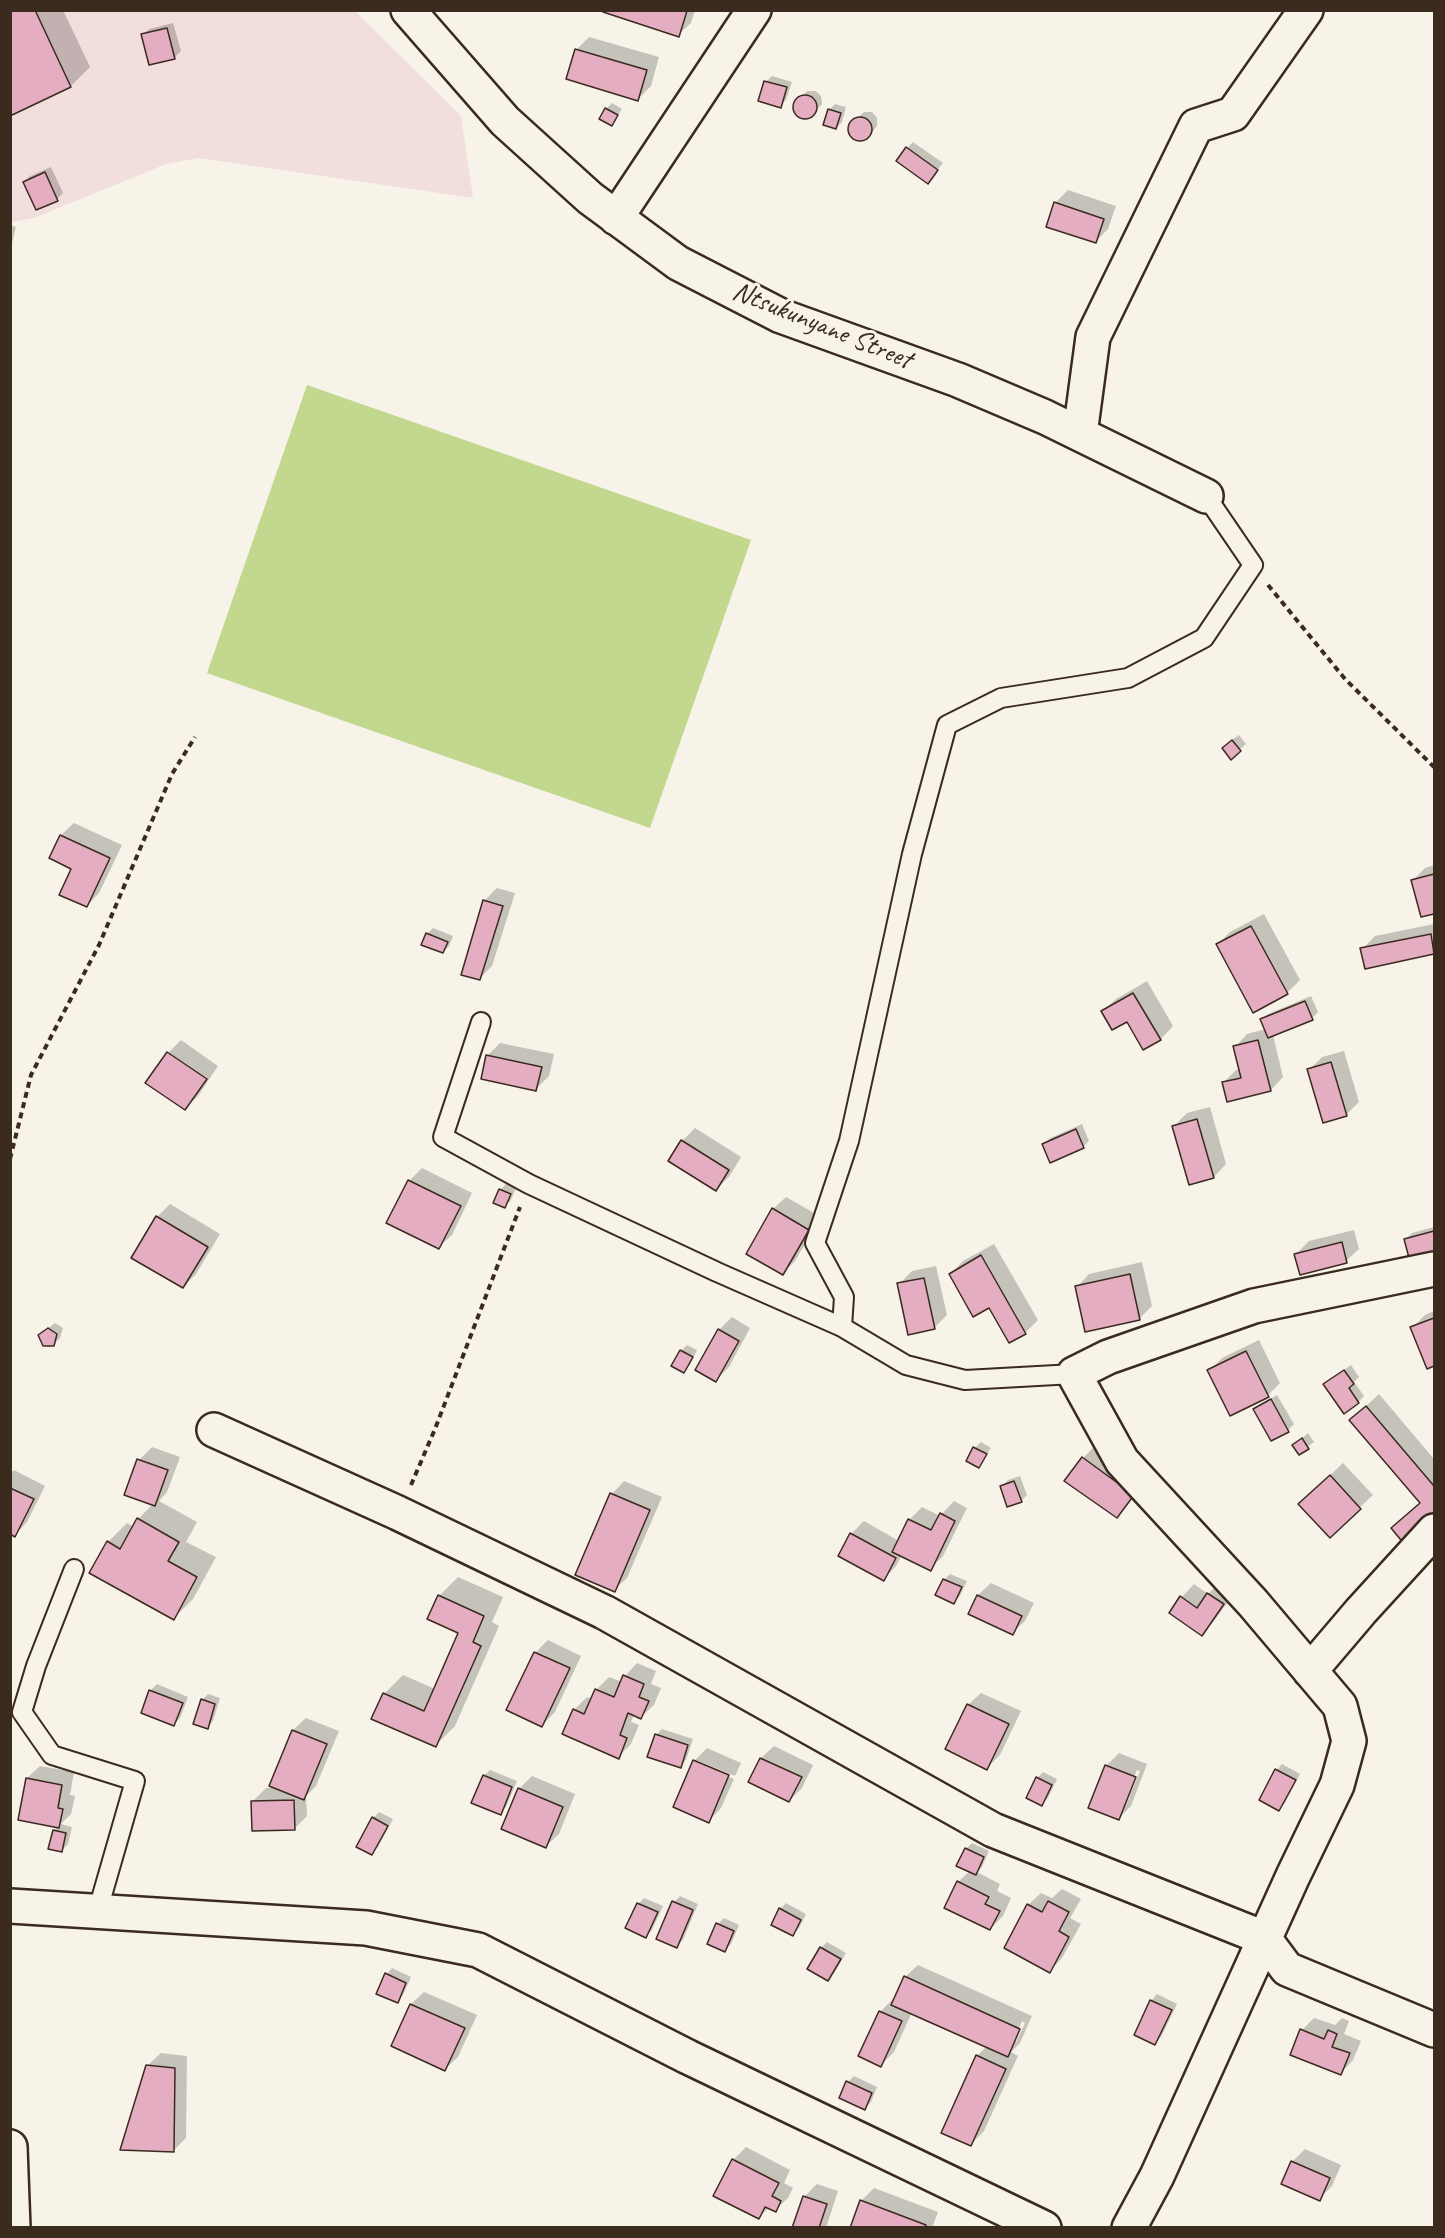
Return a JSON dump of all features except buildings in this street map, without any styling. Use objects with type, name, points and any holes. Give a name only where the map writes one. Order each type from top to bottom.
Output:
[{"type":"street","name":"Ntsukunyane Street","points":[[408,10],[505,121],[590,198],[678,263],[781,316],[958,380],[1080,434],[1206,496]]},
{"type":"street","points":[[616,218],[754,10]]},
{"type":"street","points":[[1080,434],[1093,337],[1196,126],[1233,114],[1306,10]]},
{"type":"street","points":[[1129,2228],[1157,2176],[1264,1938],[1337,1785],[1349,1741],[1340,1706],[1253,1603],[1122,1461],[1074,1374],[1108,1357],[1254,1306],[1434,1269]]},
{"type":"street","points":[[214,1430],[398,1513],[604,1612],[993,1830],[1264,1938],[1287,1969],[1434,2030]]},
{"type":"street","points":[[1311,1671],[1361,1611],[1434,1532]]},
{"type":"street","points":[[10,1906],[366,1928],[478,1950],[688,2057],[1044,2228]]},
{"type":"street","points":[[10,2147],[13,2228]]},
{"type":"lane","points":[[842,1327],[844,1297],[814,1243],[849,1141],[912,854],[947,725],[1001,698],[1128,678],[1204,638],[1253,565],[1206,496]]},
{"type":"lane","points":[[481,1022],[443,1137],[530,1184],[717,1272],[842,1327],[906,1365],[965,1380],[1074,1374]]},
{"type":"lane","points":[[74,1569],[36,1666],[22,1712],[52,1755],[135,1781],[97,1913]]},
{"type":"path","points":[[1253,565],[1345,679],[1434,768]]},
{"type":"path","points":[[10,1159],[31,1075],[99,945],[172,774],[195,737]]},
{"type":"path","points":[[398,1513],[435,1429],[491,1279],[530,1184]]},
{"type":"shaded area","points":[[10,11],[355,11],[461,116],[473,198],[199,158],[166,164],[34,218],[11,222]]},
{"type":"green space","points":[[307,385],[751,540],[650,828],[207,673]]}]
